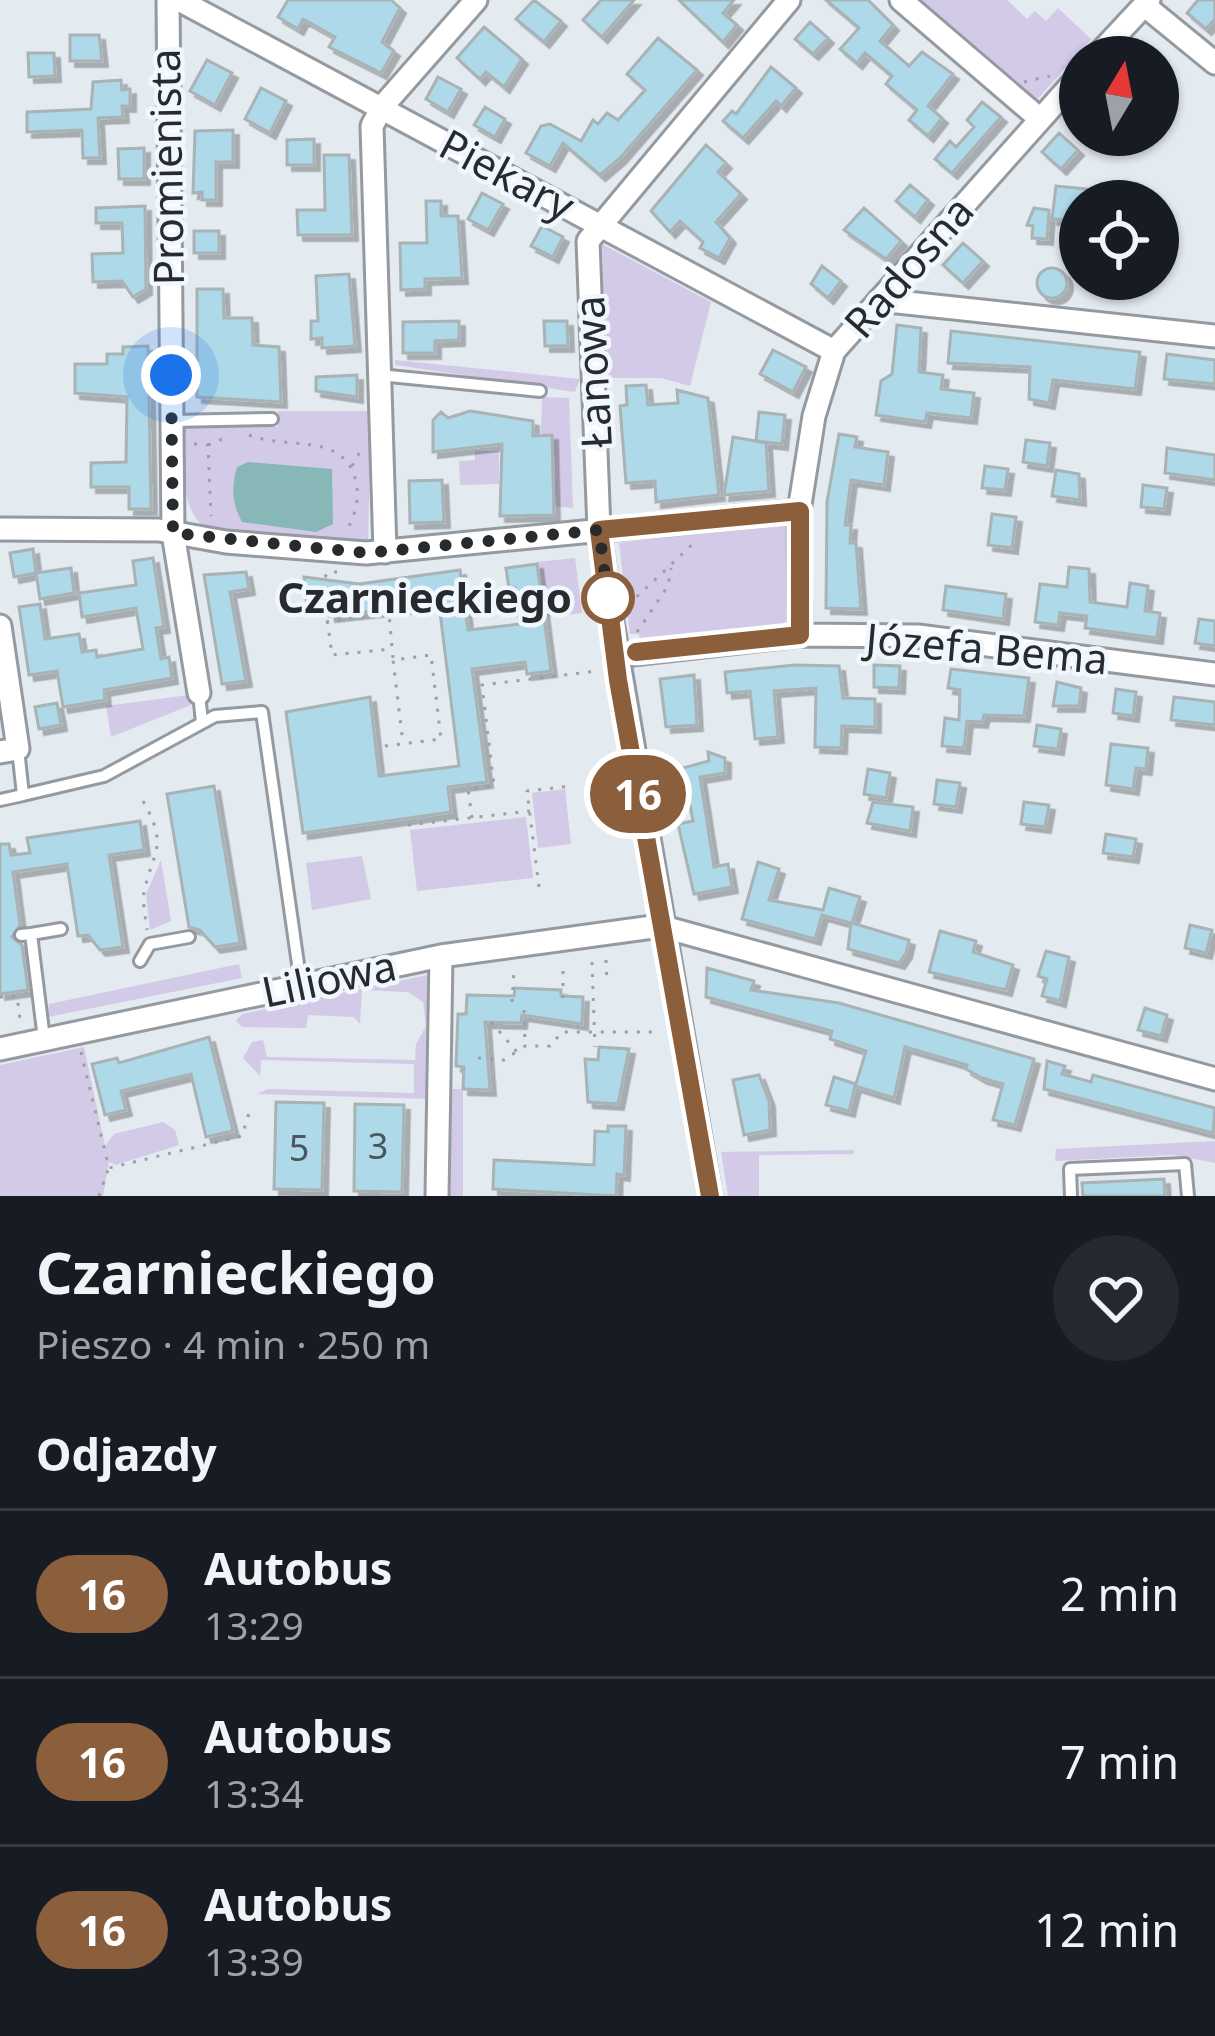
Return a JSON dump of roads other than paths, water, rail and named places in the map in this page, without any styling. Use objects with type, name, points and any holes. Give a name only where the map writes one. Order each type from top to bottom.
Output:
[{"type":"street","name":"Promienista","points":[[168,0],[176,432],[173,533],[199,693]]},
{"type":"street","name":"Piekary","points":[[179,0],[834,351]]},
{"type":"street","points":[[385,552],[372,127],[382,107],[476,0]]},
{"type":"street","points":[[599,224],[790,0]]},
{"type":"street","points":[[901,0],[1040,118]]},
{"type":"street","points":[[1115,36],[1146,3],[1215,63]]},
{"type":"street","name":"Radosna","points":[[800,635],[800,511],[814,416],[834,351],[1059,93]]},
{"type":"street","name":"Łanowa","points":[[599,224],[588,241],[599,530],[615,656],[710,1196]]},
{"type":"street","points":[[879,300],[1215,336]]},
{"type":"street","points":[[0,529],[173,533],[385,552],[800,511]]},
{"type":"street","points":[[0,626],[9,750]]},
{"type":"street","name":"Józefa Bema","points":[[615,656],[800,635],[938,638],[1215,674]]},
{"type":"street","points":[[660,926],[1215,1079]]},
{"type":"street","name":"Liliowa","points":[[0,1048],[441,956],[660,926]]},
{"type":"street","points":[[437,1196],[441,956]]},
{"type":"lane","points":[[379,374],[540,391]]},
{"type":"lane","points":[[176,432],[272,419]]},
{"type":"lane","points":[[199,693],[202,723]]},
{"type":"lane","points":[[0,800],[104,776],[214,716],[262,712],[301,985]]},
{"type":"lane","points":[[9,750],[23,795]]},
{"type":"lane","points":[[44,1039],[26,935],[61,929]]},
{"type":"lane","points":[[140,961],[150,944],[189,938]]},
{"type":"lane","points":[[1071,1196],[1070,1169],[1185,1164],[1187,1196]]},
{"type":"place","name":"Czarnieckiego","points":[[608,598]]}]
